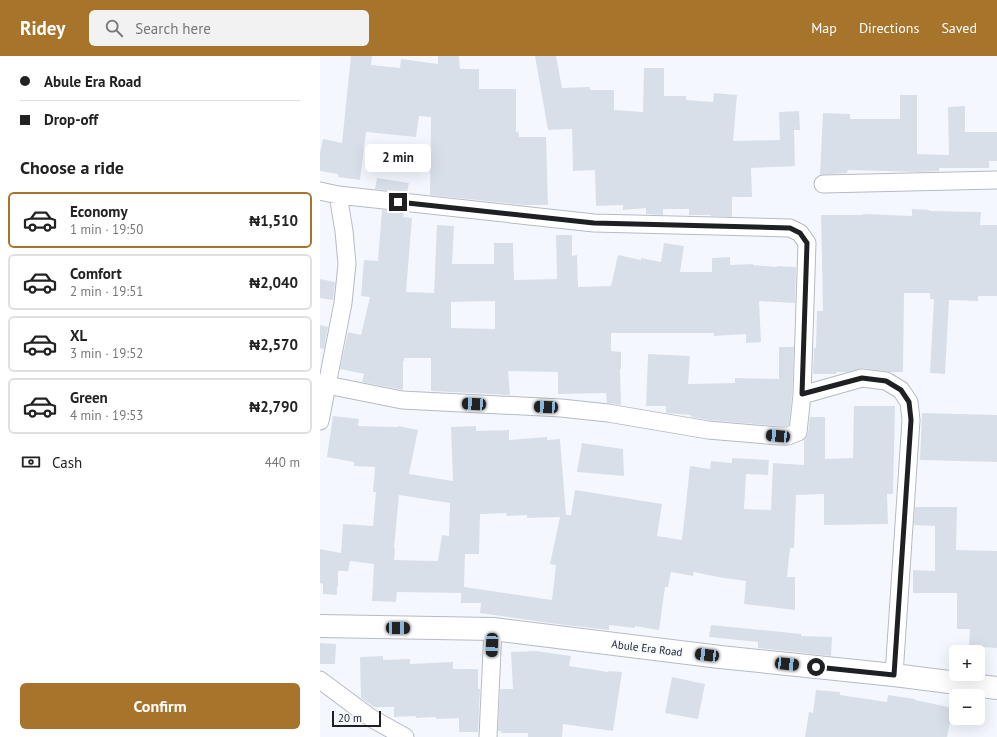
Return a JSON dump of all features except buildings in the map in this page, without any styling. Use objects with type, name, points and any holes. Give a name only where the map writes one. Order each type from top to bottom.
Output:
[{"type":"street","points":[[824,184],[997,180]]},
{"type":"street","points":[[320,191],[338,195],[594,223],[790,228],[800,233],[807,243],[802,394],[798,432],[788,436],[708,430],[608,413],[561,408],[402,400],[327,385]]},
{"type":"street","points":[[320,421],[343,303],[347,264],[344,231],[338,195]]},
{"type":"street","points":[[802,394],[862,378],[886,381],[901,390],[909,402],[911,420],[894,675]]},
{"type":"street","name":"Abule Era Road","points":[[320,626],[493,629],[720,657],[894,675],[997,688]]},
{"type":"street","points":[[488,737],[493,629]]},
{"type":"street","points":[[320,680],[371,718],[405,737]]},
{"type":"route","points":[[398,202],[594,223],[790,228],[800,233],[807,243],[802,394],[862,378],[886,381],[901,390],[909,402],[911,420],[894,675],[816,667]]}]
